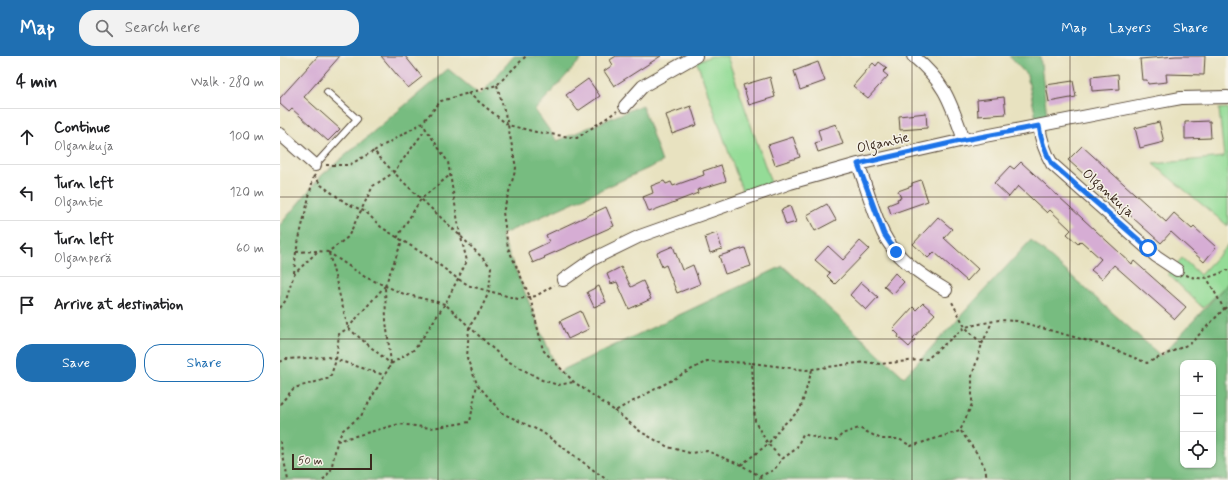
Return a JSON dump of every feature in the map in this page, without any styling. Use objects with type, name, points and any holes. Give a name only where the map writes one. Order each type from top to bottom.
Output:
[{"type":"street","points":[[625,106],[643,86],[696,56]]},
{"type":"street","points":[[913,56],[937,79],[950,98],[964,140]]},
{"type":"street","name":"Olgantie","points":[[564,280],[593,259],[640,236],[790,183],[858,164],[964,140],[1181,98],[1228,98]]},
{"type":"street","name":"Olgankuja","points":[[1039,126],[1045,149],[1052,164],[1156,256],[1177,270]]},
{"type":"street","points":[[280,134],[313,169]]},
{"type":"street","points":[[858,164],[884,234],[896,252],[923,276],[946,290]]},
{"type":"lane","points":[[313,169],[357,119],[327,92]]},
{"type":"path","points":[[313,169],[349,165],[422,123],[441,101],[497,85],[526,56]]},
{"type":"path","points":[[497,85],[508,125],[516,168],[503,212],[508,248],[530,297],[543,350],[574,382],[615,411],[641,432],[668,448],[690,453],[707,451],[741,465],[760,476],[761,480]]},
{"type":"path","points":[[467,93],[508,125],[536,132],[577,138],[625,106]]},
{"type":"path","points":[[323,480],[331,470],[337,442],[343,430],[361,416],[391,364],[415,349],[445,304],[467,262],[460,234],[448,162],[422,123]]},
{"type":"path","points":[[328,252],[348,237],[373,186],[394,173],[426,129]]},
{"type":"path","points":[[374,151],[394,173],[460,234],[490,267],[489,292],[480,312],[469,327],[467,358],[476,384],[502,413],[542,432],[607,480]]},
{"type":"path","points":[[313,169],[321,185],[346,203],[362,210],[381,227],[430,258],[458,280],[489,292],[518,299],[536,296],[564,280]]},
{"type":"path","points":[[280,308],[286,300],[294,274],[296,252],[313,169]]},
{"type":"path","points":[[397,238],[421,199],[450,175]]},
{"type":"path","points":[[280,404],[294,388],[330,378],[336,360],[338,334],[348,328],[385,286],[402,241]]},
{"type":"path","points":[[294,274],[318,251]]},
{"type":"path","points":[[296,252],[328,252],[365,277],[385,286],[404,294],[445,304],[504,359],[542,380],[558,385],[574,382]]},
{"type":"path","points":[[328,252],[348,328],[391,364]]},
{"type":"path","points":[[1177,270],[1195,279],[1207,278],[1228,270]]},
{"type":"path","points":[[1207,278],[1224,309]]},
{"type":"path","points":[[385,286],[386,321],[391,364]]},
{"type":"path","points":[[946,290],[965,327],[982,344]]},
{"type":"path","points":[[615,411],[706,362],[752,363],[812,370],[865,362],[880,364],[927,359],[965,327],[992,322],[1017,321],[1106,346],[1147,363],[1192,344],[1228,306]]},
{"type":"path","points":[[760,476],[774,470],[782,459],[796,449],[803,434],[825,440],[837,440],[842,434],[859,428],[881,439],[899,439],[911,446],[960,431],[972,404],[972,376],[982,344],[992,322]]},
{"type":"path","points":[[280,362],[286,359],[328,357],[384,375]]},
{"type":"path","points":[[752,363],[755,422],[768,444],[782,459]]},
{"type":"path","points":[[741,465],[768,444],[781,427],[800,410],[812,370]]},
{"type":"path","points":[[337,442],[399,424],[431,428],[470,422],[476,384]]},
{"type":"path","points":[[960,431],[981,462],[987,474],[986,480]]},
{"type":"path","points":[[280,441],[288,480]]},
{"type":"green space","points":[[514,56],[584,56],[535,110],[557,141],[642,105],[662,162],[501,235],[558,372],[783,266],[904,377],[1031,240],[1161,356],[1228,283],[1228,480],[280,480],[280,225],[322,175],[448,69],[480,95]]},
{"type":"green space","points":[[711,56],[727,56],[771,183],[743,193],[697,62]]},
{"type":"green space","points":[[1009,56],[1040,56],[1047,116],[1036,118],[1027,75]]},
{"type":"green space","points":[[1228,108],[1228,226],[1153,164],[1224,157],[1219,109]]},
{"type":"green space","points":[[1228,245],[1228,283],[1203,308],[1168,274],[1182,258],[1200,275]]},
{"type":"building","points":[[318,56],[340,56],[304,97],[340,129],[328,141],[292,109],[289,112],[280,104],[280,98]]},
{"type":"building","points":[[381,56],[405,56],[422,77],[408,88]]},
{"type":"building","points":[[616,56],[661,56],[614,86],[604,71],[613,65],[610,60]]},
{"type":"building","points":[[1176,56],[1205,56],[1204,75],[1166,74],[1167,82],[1148,84],[1147,80],[1142,80],[1140,59]]},
{"type":"building","points":[[818,62],[825,81],[800,90],[794,71]]},
{"type":"building","points":[[879,62],[887,68],[883,72],[888,76],[868,98],[853,86],[873,63],[876,66]]},
{"type":"building","points":[[1118,74],[1119,89],[1092,91],[1091,77]]},
{"type":"building","points":[[770,77],[775,97],[749,105],[743,85]]},
{"type":"building","points":[[588,79],[600,96],[578,111],[566,95]]},
{"type":"building","points":[[1073,81],[1076,97],[1049,102],[1046,85]]},
{"type":"building","points":[[1004,97],[1006,114],[978,116],[977,100]]},
{"type":"building","points":[[691,106],[697,125],[672,134],[666,115]]},
{"type":"building","points":[[926,113],[927,128],[900,130],[899,116]]},
{"type":"building","points":[[1210,121],[1211,138],[1185,139],[1185,122]]},
{"type":"building","points":[[1159,122],[1164,142],[1140,148],[1135,128]]},
{"type":"building","points":[[836,124],[843,144],[818,152],[815,143],[821,141],[818,130]]},
{"type":"building","points":[[793,137],[800,157],[775,165],[768,145]]},
{"type":"building","points":[[1082,146],[1166,222],[1174,213],[1192,229],[1194,227],[1216,247],[1204,262],[1171,232],[1161,243],[1068,160]]},
{"type":"building","points":[[1021,162],[1132,264],[1134,261],[1186,307],[1175,319],[1114,265],[1102,279],[1091,270],[1101,259],[1081,241],[1078,244],[1067,234],[1071,230],[1050,210],[1047,213],[1018,186],[1009,197],[994,183],[1010,166],[1014,169]]},
{"type":"building","points":[[721,165],[726,181],[697,190],[698,193],[649,212],[643,197],[653,193],[651,186],[664,181],[666,184],[671,182],[673,186],[704,175],[703,171]]},
{"type":"building","points":[[921,180],[928,201],[891,214],[888,205],[898,201],[897,199],[901,198],[898,191],[912,186],[912,183]]},
{"type":"building","points":[[827,204],[836,220],[815,231],[807,215]]},
{"type":"building","points":[[790,206],[796,222],[786,225],[781,210]]},
{"type":"building","points":[[606,207],[614,226],[533,263],[528,252],[549,242],[546,235]]},
{"type":"building","points":[[938,217],[952,229],[944,238],[978,269],[967,281],[934,252],[928,258],[913,244]]},
{"type":"building","points":[[717,233],[722,249],[710,253],[705,237]]},
{"type":"building","points":[[860,241],[869,249],[835,284],[827,276],[830,273],[815,260],[828,246],[843,260]]},
{"type":"building","points":[[673,246],[682,270],[693,265],[700,284],[677,293],[666,265],[662,267],[657,253]]},
{"type":"building","points":[[745,248],[751,266],[725,274],[719,256]]},
{"type":"building","points":[[621,267],[631,287],[643,281],[651,299],[629,309],[617,282],[611,284],[607,274]]},
{"type":"building","points":[[895,273],[904,282],[893,294],[884,286]]},
{"type":"building","points":[[861,282],[878,297],[866,310],[850,295]]},
{"type":"building","points":[[599,286],[606,302],[594,307],[587,292]]},
{"type":"building","points":[[923,303],[935,314],[913,338],[915,340],[909,347],[898,337],[899,335],[893,329],[913,307],[916,310]]},
{"type":"building","points":[[581,311],[589,329],[568,339],[560,321]]},
{"type":"route","points":[[896,252],[884,234],[858,164],[964,140],[1039,126],[1041,138],[1052,164],[1148,248]]}]
